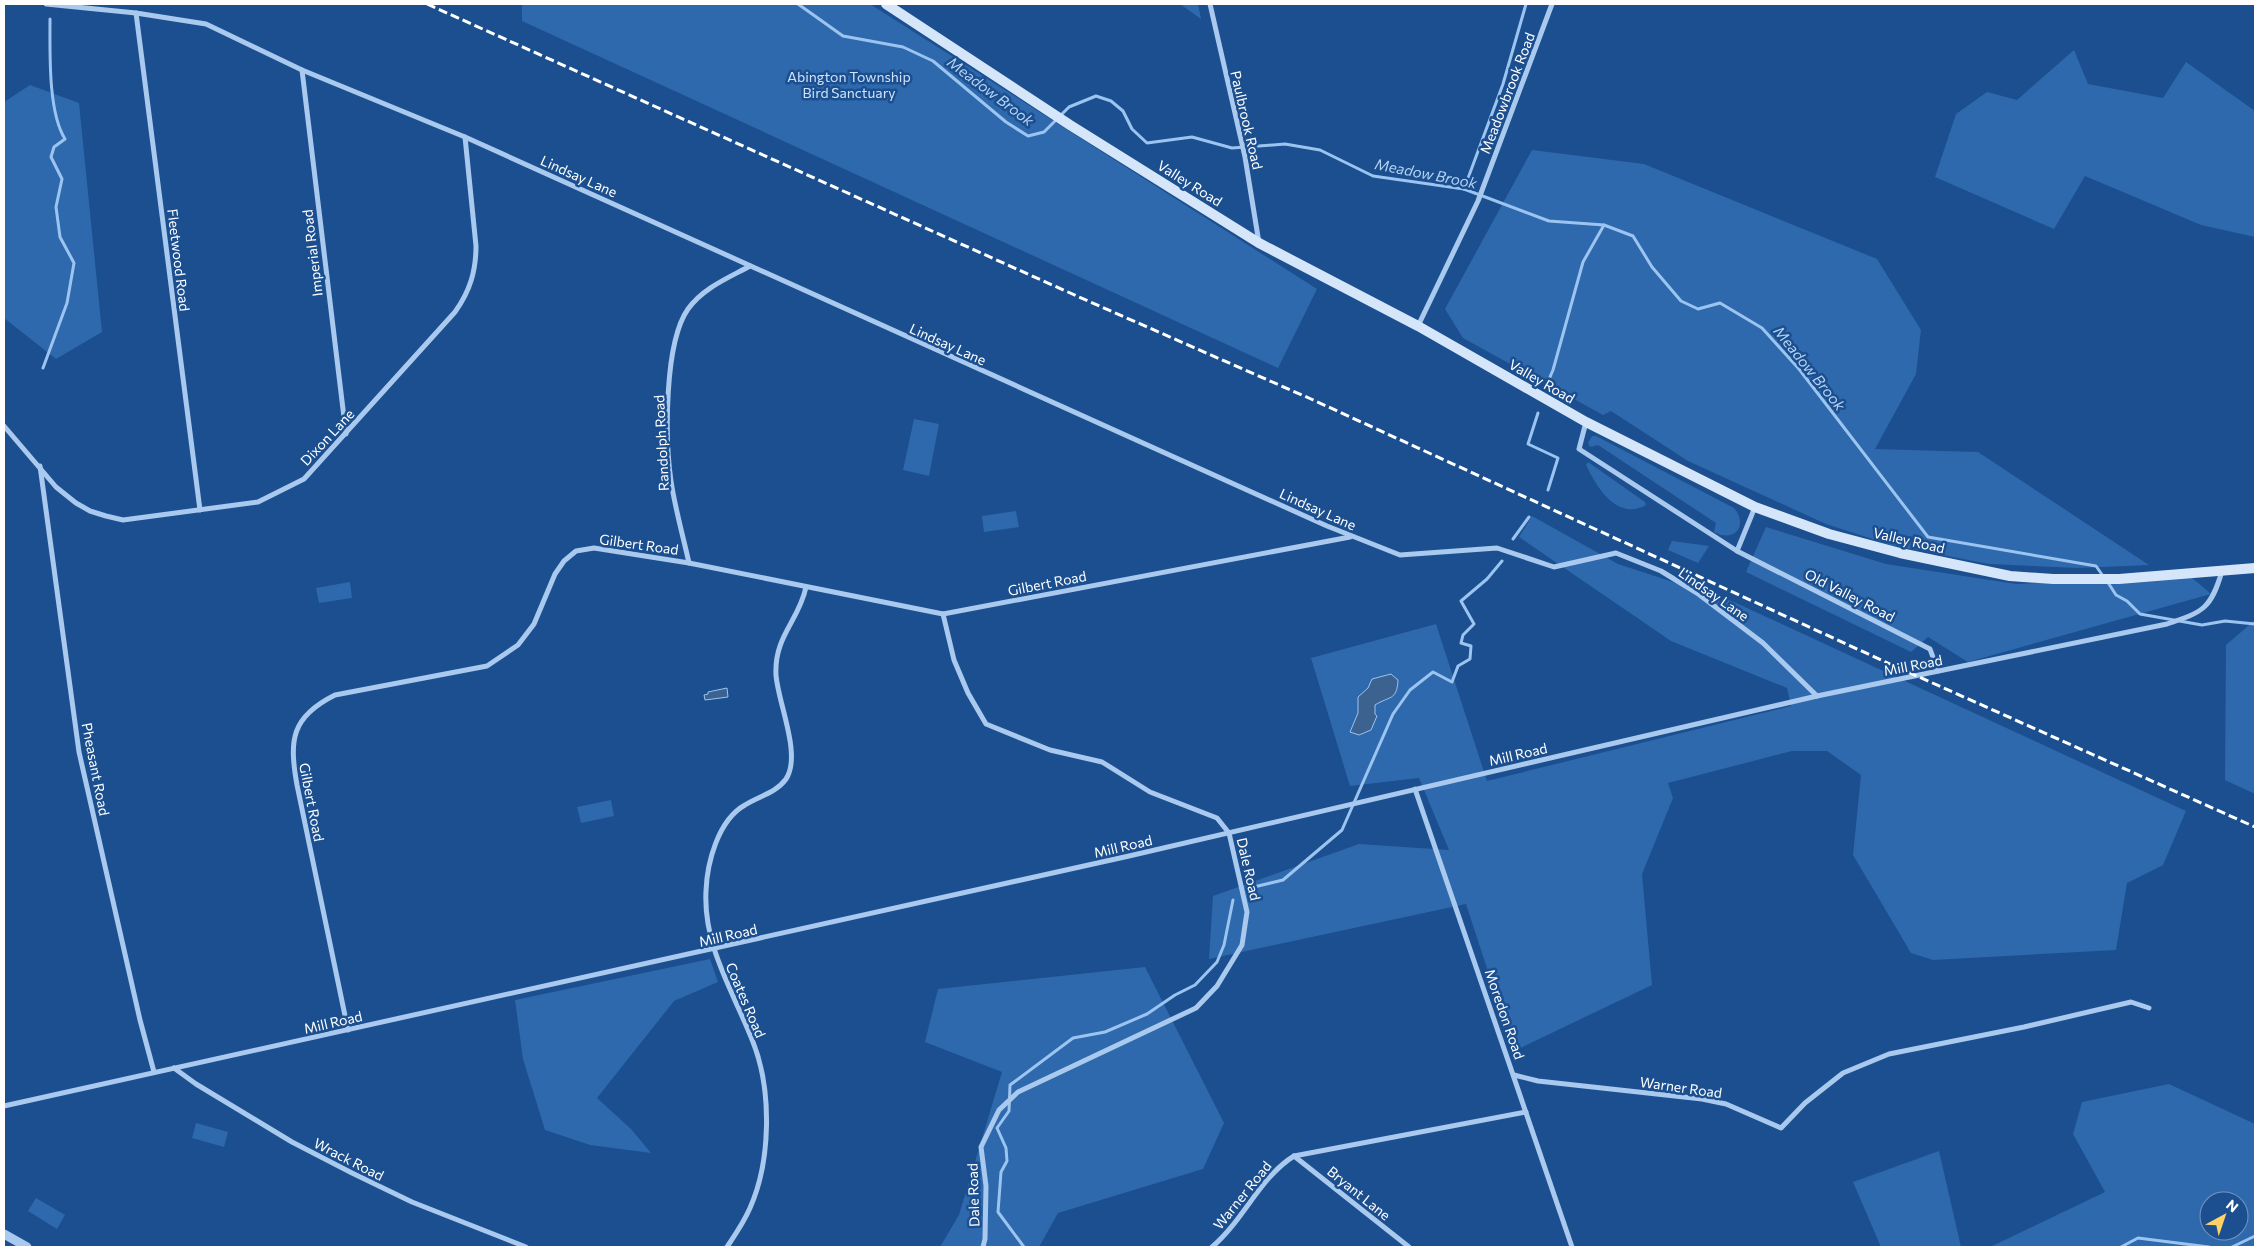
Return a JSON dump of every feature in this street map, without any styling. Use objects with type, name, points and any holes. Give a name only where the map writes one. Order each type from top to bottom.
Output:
[{"type":"main road","name":"Valley Road","points":[[886,4],[1070,125],[1259,243],[1418,326],[1586,422],[1755,507],[1829,534],[1900,553],[2010,576],[2119,579],[2255,568]]},
{"type":"street","name":"Lindsay Lane","points":[[46,4],[136,13],[206,24],[302,70],[465,137],[1350,536],[1400,555],[1496,548],[1554,566],[1616,553],[1661,571],[1697,593],[1763,643],[1817,696]]},
{"type":"street","name":"Paulbrook Road","points":[[1210,4],[1236,123],[1246,157],[1259,243]]},
{"type":"street","name":"Meadowbrook Road","points":[[1418,326],[1478,201],[1552,4]]},
{"type":"street","name":"Fleetwood Road","points":[[136,13],[200,510]]},
{"type":"street","name":"Imperial Road","points":[[302,70],[346,434]]},
{"type":"street","name":"Dixon Lane","points":[[4,426],[56,487],[76,503],[106,516],[123,520],[258,502],[304,479],[455,312],[472,283],[476,263],[476,246],[465,137]]},
{"type":"street","name":"Randolph Road","points":[[689,563],[671,480],[667,407],[670,374],[677,336],[688,310],[706,290],[750,266]]},
{"type":"street","name":"Old Valley Road","points":[[1586,422],[1579,449],[1737,552],[1926,646],[1934,653],[1938,671]]},
{"type":"street","name":"Pheasant Road","points":[[40,466],[79,752],[140,1020],[154,1072]]},
{"type":"street","points":[[1737,552],[1755,507]]},
{"type":"street","name":"Gilbert Road","points":[[348,1030],[292,755],[294,735],[303,719],[322,702],[335,695],[487,666],[518,645],[534,624],[555,574],[576,551],[594,548],[689,563],[943,614],[1350,536]]},
{"type":"street","name":"Mill Road","points":[[4,1106],[1229,834],[1817,696],[2167,624],[2196,615],[2216,593],[2222,571]]},
{"type":"street","name":"Coates Road","points":[[727,1247],[754,1199],[764,1150],[765,1101],[762,1071],[753,1042],[714,949],[706,893],[709,868],[727,821],[736,811],[779,786],[789,771],[790,751],[778,690],[776,660],[783,636],[800,607],[806,588]]},
{"type":"street","name":"Dale Road","points":[[943,614],[954,660],[968,693],[986,724],[1050,750],[1102,762],[1150,792],[1217,818],[1229,834],[1247,912],[1242,945],[1217,986],[1196,1008],[1018,1092],[999,1110],[981,1147],[986,1186],[985,1239],[983,1247]]},
{"type":"street","name":"Moredon Road","points":[[1415,789],[1572,1247]]},
{"type":"street","name":"Warner Road","points":[[1514,1075],[1538,1082],[1718,1102],[1781,1128],[1805,1103],[1843,1073],[1889,1054],[2024,1027],[2131,1002],[2149,1008]]},
{"type":"street","name":"Wrack Road","points":[[174,1068],[196,1084],[292,1142],[352,1173],[412,1202],[526,1247]]},
{"type":"street","name":"Warner Road","points":[[1212,1247],[1226,1235],[1281,1164],[1294,1156],[1526,1112]]},
{"type":"street","name":"Bryant Lane","points":[[1294,1156],[1409,1247]]},
{"type":"street","points":[[4,1234],[27,1247]]},
{"type":"green space","name":"Abington Township Bird Sanctuary","points":[[522,4],[870,4],[1317,289],[1278,368],[522,21]]},
{"type":"green space","points":[[1180,4],[1198,4],[1201,19]]},
{"type":"green space","points":[[2074,50],[2088,84],[2163,98],[2186,62],[2255,111],[2255,237],[2201,225],[2085,176],[2054,229],[1935,177],[1956,114],[1987,92],[2017,100]]},
{"type":"green space","points":[[30,85],[79,103],[102,332],[56,359],[4,318],[4,102]]},
{"type":"green space","points":[[1532,150],[1644,164],[1877,259],[1921,330],[1916,374],[1875,449],[1978,452],[2149,565],[2078,568],[1989,564],[1891,545],[1826,524],[1688,461],[1611,411],[1603,415],[1463,338],[1445,309]]},
{"type":"green space","points":[[914,419],[939,424],[929,476],[903,470]]},
{"type":"green space","points":[[1592,436],[1596,436],[1734,508],[1740,521],[1737,531],[1728,535],[1714,532],[1716,523],[1598,445],[1590,447],[1588,443]]},
{"type":"green space","points":[[1588,462],[1645,502],[1646,505],[1636,509],[1626,509],[1609,500],[1596,483],[1586,465]]},
{"type":"green space","points":[[1016,511],[1019,527],[984,532],[982,516]]},
{"type":"green space","points":[[1532,516],[1618,564],[1734,602],[2186,811],[2163,865],[2127,883],[2116,950],[1933,960],[1911,953],[1853,855],[1861,775],[1827,751],[1792,751],[1668,783],[1673,798],[1642,874],[1652,985],[1514,1051],[1466,904],[1209,959],[1213,896],[1359,844],[1449,850],[1419,778],[1350,786],[1311,658],[1436,624],[1487,781],[1791,706],[1787,688],[1671,641],[1519,537]]},
{"type":"green space","points":[[1766,527],[1886,564],[2016,584],[2191,577],[2211,594],[1968,662],[1928,637],[1911,652],[1746,572]]},
{"type":"green space","points":[[1672,541],[1709,546],[1698,563],[1668,550]]},
{"type":"green space","points":[[350,582],[352,598],[319,603],[316,588]]},
{"type":"green space","points":[[2255,620],[2255,794],[2225,780],[2226,645]]},
{"type":"green space","points":[[611,800],[614,816],[581,823],[577,807]]},
{"type":"green space","points":[[710,959],[718,982],[674,1001],[597,1098],[631,1129],[651,1153],[590,1145],[545,1130],[523,1059],[515,1000]]},
{"type":"green space","points":[[1145,967],[1224,1123],[1203,1169],[1058,1213],[1039,1247],[940,1247],[959,1215],[1002,1072],[925,1042],[938,989]]},
{"type":"green space","points":[[2169,1084],[2255,1124],[2255,1247],[1990,1247],[2105,1192],[2073,1134],[2082,1102]]},
{"type":"green space","points":[[196,1123],[228,1132],[224,1147],[192,1138]]},
{"type":"green space","points":[[1939,1151],[1961,1247],[1881,1247],[1853,1182]]},
{"type":"green space","points":[[36,1198],[65,1215],[57,1229],[28,1211]]},
{"type":"shaded area","points":[[1391,674],[1398,680],[1396,691],[1391,697],[1375,705],[1375,714],[1377,716],[1371,730],[1359,735],[1350,732],[1358,713],[1358,697],[1368,688],[1372,679]]},
{"type":"shaded area","points":[[727,688],[728,697],[705,700],[704,695],[708,694],[708,692]]},
{"type":"waterway","name":"Meadow Brook","points":[[798,4],[843,36],[903,47],[933,61],[1006,122],[1028,136],[1044,132],[1069,107],[1096,96],[1111,101],[1123,111],[1132,129],[1147,143],[1192,137],[1232,148],[1285,144],[1320,150],[1373,176],[1464,189],[1549,221],[1604,225],[1633,236],[1652,267],[1681,301],[1698,309],[1720,303],[1762,328],[1799,369],[1928,537],[2096,566],[2103,576]]},
{"type":"waterway","points":[[1464,189],[1503,84],[1526,4]]},
{"type":"waterway","points":[[43,368],[67,303],[74,263],[60,237],[56,207],[62,179],[51,157],[54,147],[65,139],[55,114],[50,65],[50,19]]},
{"type":"waterway","points":[[1547,384],[1553,370],[1583,262],[1604,225]]},
{"type":"waterway","points":[[1538,413],[1528,444],[1558,458],[1548,490]]},
{"type":"waterway","points":[[1513,539],[1529,517]]},
{"type":"waterway","points":[[1254,887],[1283,880],[1342,830],[1393,714],[1410,690],[1433,672],[1452,682],[1458,666],[1470,659],[1471,646],[1461,643],[1463,635],[1474,624],[1461,601],[1487,579],[1502,561]]},
{"type":"waterway","name":"Meadow Brook","points":[[2107,581],[2116,595],[2127,601],[2140,614],[2202,625],[2225,621],[2255,624]]},
{"type":"waterway","points":[[1024,1247],[998,1212],[1001,1172],[1007,1161],[1006,1148],[997,1128],[1009,1111],[1010,1085],[1073,1038],[1105,1032],[1147,1014],[1175,995],[1195,985],[1217,962],[1224,945],[1233,900]]},
{"type":"waterway","points":[[2232,1247],[2255,1236]]},
{"type":"waterway","points":[[2121,1247],[2138,1238],[2209,1247]]},
{"type":"railway","points":[[427,4],[1079,297],[1311,399],[1890,664],[2255,827]]}]
